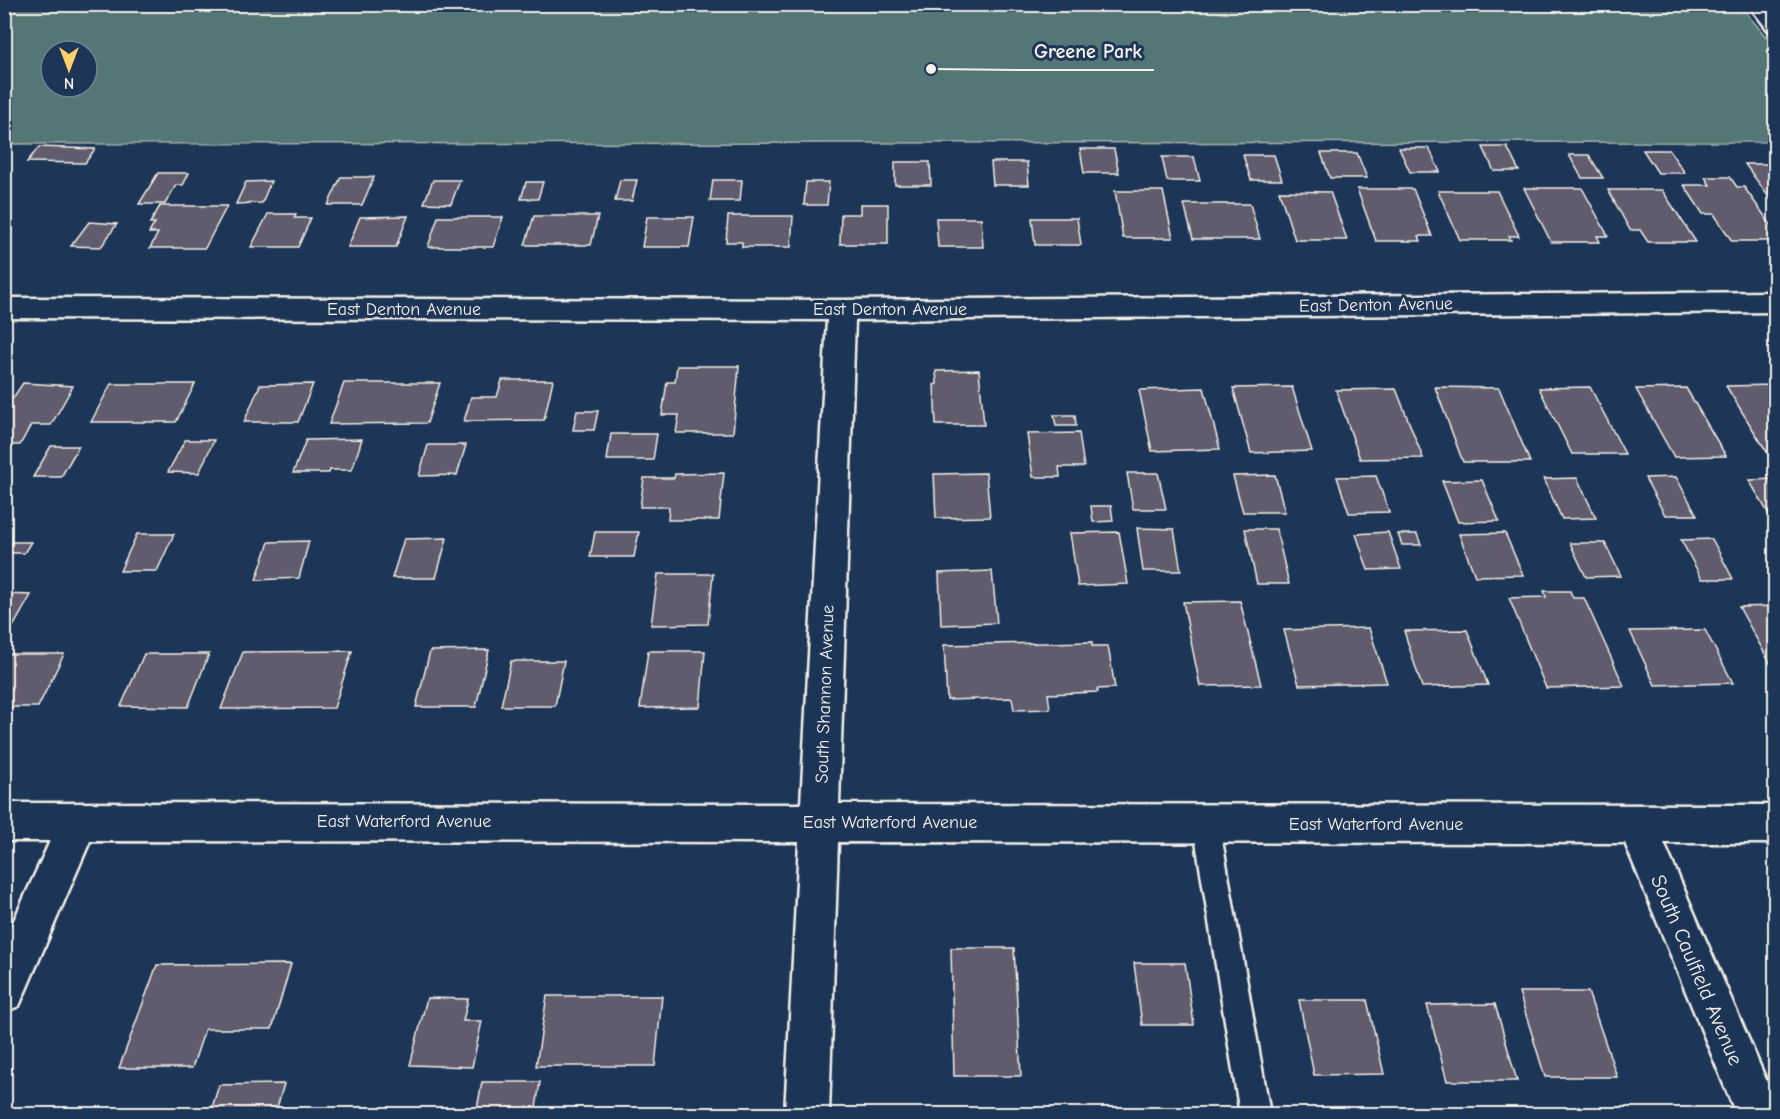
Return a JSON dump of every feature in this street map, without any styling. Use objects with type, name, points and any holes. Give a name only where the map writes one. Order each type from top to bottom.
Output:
[{"type":"street","points":[[1758,4],[1776,25]]},
{"type":"street","name":"East Denton Avenue","points":[[4,308],[841,310],[1776,302]]},
{"type":"street","name":"South Shannon Avenue","points":[[807,1114],[841,310]]},
{"type":"street","points":[[4,991],[80,821]]},
{"type":"street","name":"East Waterford Avenue","points":[[4,822],[820,821],[1776,824]]},
{"type":"street","name":"South Caulfield Avenue","points":[[1637,825],[1758,1114]]},
{"type":"lane","points":[[1206,823],[1255,1114]]},
{"type":"green space","points":[[4,5],[1740,5],[1775,48],[1775,142],[5,144]]},
{"type":"building","points":[[39,147],[95,149],[85,163],[27,162]]},
{"type":"building","points":[[1483,147],[1507,147],[1519,171],[1494,171]]},
{"type":"building","points":[[1399,148],[1429,148],[1440,172],[1410,172]]},
{"type":"building","points":[[1080,149],[1114,149],[1119,173],[1084,173]]},
{"type":"building","points":[[1643,150],[1669,150],[1685,173],[1658,173]]},
{"type":"building","points":[[1321,153],[1357,153],[1367,178],[1330,178]]},
{"type":"building","points":[[1243,155],[1274,155],[1282,180],[1251,180]]},
{"type":"building","points":[[1569,155],[1589,155],[1603,178],[1582,178]]},
{"type":"building","points":[[1162,157],[1194,157],[1200,181],[1167,181]]},
{"type":"building","points":[[895,162],[930,162],[931,185],[895,185]]},
{"type":"building","points":[[991,162],[1027,162],[1029,185],[993,185]]},
{"type":"building","points":[[1745,164],[1776,164],[1776,207]]},
{"type":"building","points":[[158,173],[189,173],[183,185],[176,185],[165,204],[139,204]]},
{"type":"building","points":[[341,177],[374,177],[362,205],[328,205]]},
{"type":"building","points":[[1705,177],[1730,177],[1737,187],[1744,187],[1776,232],[1776,241],[1732,241],[1714,214],[1703,214],[1684,185],[1710,185]]},
{"type":"building","points":[[433,180],[460,180],[451,204],[424,203]]},
{"type":"building","points":[[620,180],[637,180],[632,201],[615,201]]},
{"type":"building","points":[[713,180],[742,180],[740,201],[710,201]]},
{"type":"building","points":[[271,181],[262,203],[236,204],[246,182]]},
{"type":"building","points":[[526,182],[543,182],[538,199],[521,199]]},
{"type":"building","points":[[806,182],[829,182],[827,205],[804,205]]},
{"type":"building","points":[[1524,188],[1582,188],[1608,236],[1597,236],[1600,242],[1551,242]]},
{"type":"building","points":[[1357,189],[1413,189],[1432,236],[1419,236],[1421,241],[1376,241]]},
{"type":"building","points":[[1608,190],[1662,190],[1696,242],[1648,242],[1640,230],[1630,230]]},
{"type":"building","points":[[1115,191],[1163,191],[1173,238],[1123,238]]},
{"type":"building","points":[[1279,191],[1330,192],[1347,240],[1295,240]]},
{"type":"building","points":[[1438,191],[1497,191],[1519,236],[1509,236],[1511,240],[1460,240]]},
{"type":"building","points":[[860,204],[888,204],[888,244],[840,244],[841,214],[860,214]]},
{"type":"building","points":[[1184,204],[1250,204],[1260,239],[1193,239]]},
{"type":"building","points":[[160,206],[227,206],[205,248],[150,248],[158,233],[149,233],[155,223],[150,223]]},
{"type":"building","points":[[268,214],[296,214],[294,218],[311,218],[298,247],[251,247]]},
{"type":"building","points":[[408,216],[396,247],[348,247],[360,217]]},
{"type":"building","points":[[534,216],[598,216],[591,245],[525,245]]},
{"type":"building","points":[[728,216],[793,216],[791,247],[742,247],[742,242],[726,242]]},
{"type":"building","points":[[438,217],[503,217],[493,247],[428,247]]},
{"type":"building","points":[[647,217],[694,217],[689,247],[642,247]]},
{"type":"building","points":[[936,218],[981,218],[983,247],[938,247]]},
{"type":"building","points":[[1032,218],[1077,218],[1081,245],[1035,245]]},
{"type":"building","points":[[89,222],[117,224],[101,247],[71,246]]},
{"type":"building","points":[[677,366],[739,366],[733,433],[676,433],[679,415],[662,415],[667,382],[675,382]]},
{"type":"building","points":[[979,370],[984,425],[936,425],[934,385],[937,384],[936,371]]},
{"type":"building","points":[[502,380],[553,380],[544,420],[464,421],[471,397],[497,397]]},
{"type":"building","points":[[23,383],[73,386],[51,425],[31,425],[20,445],[4,445],[4,398],[13,398]]},
{"type":"building","points":[[344,383],[440,383],[427,423],[329,424]]},
{"type":"building","points":[[111,384],[195,384],[176,422],[91,422]]},
{"type":"building","points":[[313,384],[298,422],[244,422],[260,385]]},
{"type":"building","points":[[1776,385],[1776,457],[1770,457],[1726,386]]},
{"type":"building","points":[[1292,387],[1312,451],[1251,453],[1233,388]]},
{"type":"building","points":[[1435,387],[1499,388],[1530,462],[1463,462]]},
{"type":"building","points":[[1590,387],[1625,454],[1572,454],[1539,388]]},
{"type":"building","points":[[1204,388],[1220,449],[1152,451],[1139,390]]},
{"type":"building","points":[[1686,388],[1726,456],[1674,457],[1636,389]]},
{"type":"building","points":[[1396,389],[1423,458],[1360,459],[1336,390]]},
{"type":"building","points":[[577,411],[598,411],[594,430],[573,430]]},
{"type":"building","points":[[1054,415],[1075,415],[1076,426],[1056,426]]},
{"type":"building","points":[[1079,433],[1084,467],[1059,467],[1060,477],[1033,477],[1027,434]]},
{"type":"building","points":[[611,434],[657,434],[653,460],[607,460]]},
{"type":"building","points":[[362,439],[352,470],[330,470],[329,473],[293,473],[306,440]]},
{"type":"building","points":[[185,440],[214,440],[199,473],[168,472]]},
{"type":"building","points":[[428,445],[466,445],[457,475],[419,476]]},
{"type":"building","points":[[51,446],[79,446],[61,477],[33,477]]},
{"type":"building","points":[[724,473],[719,520],[668,520],[669,507],[640,507],[644,478],[674,478],[675,474]]},
{"type":"building","points":[[986,473],[990,517],[936,518],[934,474]]},
{"type":"building","points":[[1127,473],[1158,473],[1166,509],[1133,509]]},
{"type":"building","points":[[1275,475],[1285,512],[1243,512],[1233,476]]},
{"type":"building","points":[[1376,476],[1389,512],[1349,513],[1337,477]]},
{"type":"building","points":[[1676,477],[1697,515],[1665,515],[1645,478]]},
{"type":"building","points":[[1577,478],[1596,518],[1562,519],[1544,479]]},
{"type":"building","points":[[1776,479],[1776,523],[1774,523],[1749,480]]},
{"type":"building","points":[[1482,480],[1499,521],[1458,522],[1442,481]]},
{"type":"building","points":[[1091,506],[1111,506],[1113,521],[1093,522]]},
{"type":"building","points":[[1137,528],[1174,529],[1181,571],[1143,571]]},
{"type":"building","points":[[1245,529],[1276,529],[1289,584],[1257,584]]},
{"type":"building","points":[[595,532],[639,532],[634,557],[590,557]]},
{"type":"building","points":[[1119,532],[1128,584],[1078,586],[1070,533]]},
{"type":"building","points":[[1388,532],[1401,569],[1368,570],[1356,534]]},
{"type":"building","points":[[1505,533],[1523,575],[1475,576],[1459,534]]},
{"type":"building","points":[[137,534],[174,534],[157,571],[120,571]]},
{"type":"building","points":[[1398,534],[1417,534],[1421,545],[1402,545]]},
{"type":"building","points":[[447,538],[436,578],[392,578],[404,539]]},
{"type":"building","points":[[1712,539],[1733,579],[1702,579],[1681,540]]},
{"type":"building","points":[[309,541],[299,578],[256,580],[269,542]]},
{"type":"building","points":[[11,542],[31,542],[24,553],[5,553]]},
{"type":"building","points":[[1570,543],[1605,543],[1621,576],[1586,577]]},
{"type":"building","points":[[992,571],[997,623],[941,625],[939,573]]},
{"type":"building","points":[[658,574],[713,574],[708,624],[651,625]]},
{"type":"building","points":[[1544,591],[1570,591],[1573,598],[1584,598],[1624,686],[1546,688],[1509,598],[1546,597]]},
{"type":"building","points":[[4,594],[31,595],[5,641],[4,641]]},
{"type":"building","points":[[1240,601],[1261,685],[1200,686],[1183,602]]},
{"type":"building","points":[[1776,606],[1776,672],[1775,672],[1739,607]]},
{"type":"building","points":[[1369,628],[1387,683],[1299,685],[1284,630]]},
{"type":"building","points":[[1467,630],[1488,685],[1422,687],[1404,631]]},
{"type":"building","points":[[1705,630],[1733,683],[1655,685],[1630,631]]},
{"type":"building","points":[[1092,642],[1092,646],[1108,646],[1115,688],[1097,689],[1098,692],[1048,694],[1050,709],[1014,710],[1012,698],[947,700],[944,645]]},
{"type":"building","points":[[489,650],[476,707],[416,707],[430,651]]},
{"type":"building","points":[[352,651],[334,708],[221,709],[243,652]]},
{"type":"building","points":[[648,651],[705,651],[700,707],[640,708]]},
{"type":"building","points":[[4,654],[64,654],[38,707],[11,707],[9,712],[4,712]]},
{"type":"building","points":[[144,654],[209,654],[188,707],[121,706]]},
{"type":"building","points":[[511,661],[564,661],[555,706],[501,706]]},
{"type":"building","points":[[951,948],[1014,948],[1021,1076],[954,1076]]},
{"type":"building","points":[[1134,963],[1185,963],[1194,1025],[1142,1025]]},
{"type":"building","points":[[291,964],[272,1029],[205,1029],[192,1068],[119,1068],[157,965]]},
{"type":"building","points":[[1519,992],[1588,992],[1617,1077],[1545,1077]]},
{"type":"building","points":[[547,996],[662,996],[655,1066],[536,1066]]},
{"type":"building","points":[[427,998],[468,999],[463,1021],[482,1021],[472,1067],[410,1065]]},
{"type":"building","points":[[1299,1000],[1367,1000],[1384,1074],[1314,1075]]},
{"type":"building","points":[[1495,1004],[1517,1081],[1447,1081],[1427,1005]]},
{"type":"building","points":[[482,1082],[540,1082],[535,1114],[476,1114]]},
{"type":"building","points":[[284,1084],[275,1114],[210,1114],[219,1085]]},
{"type":"place","name":"Greene Park","points":[[931,69]]}]
